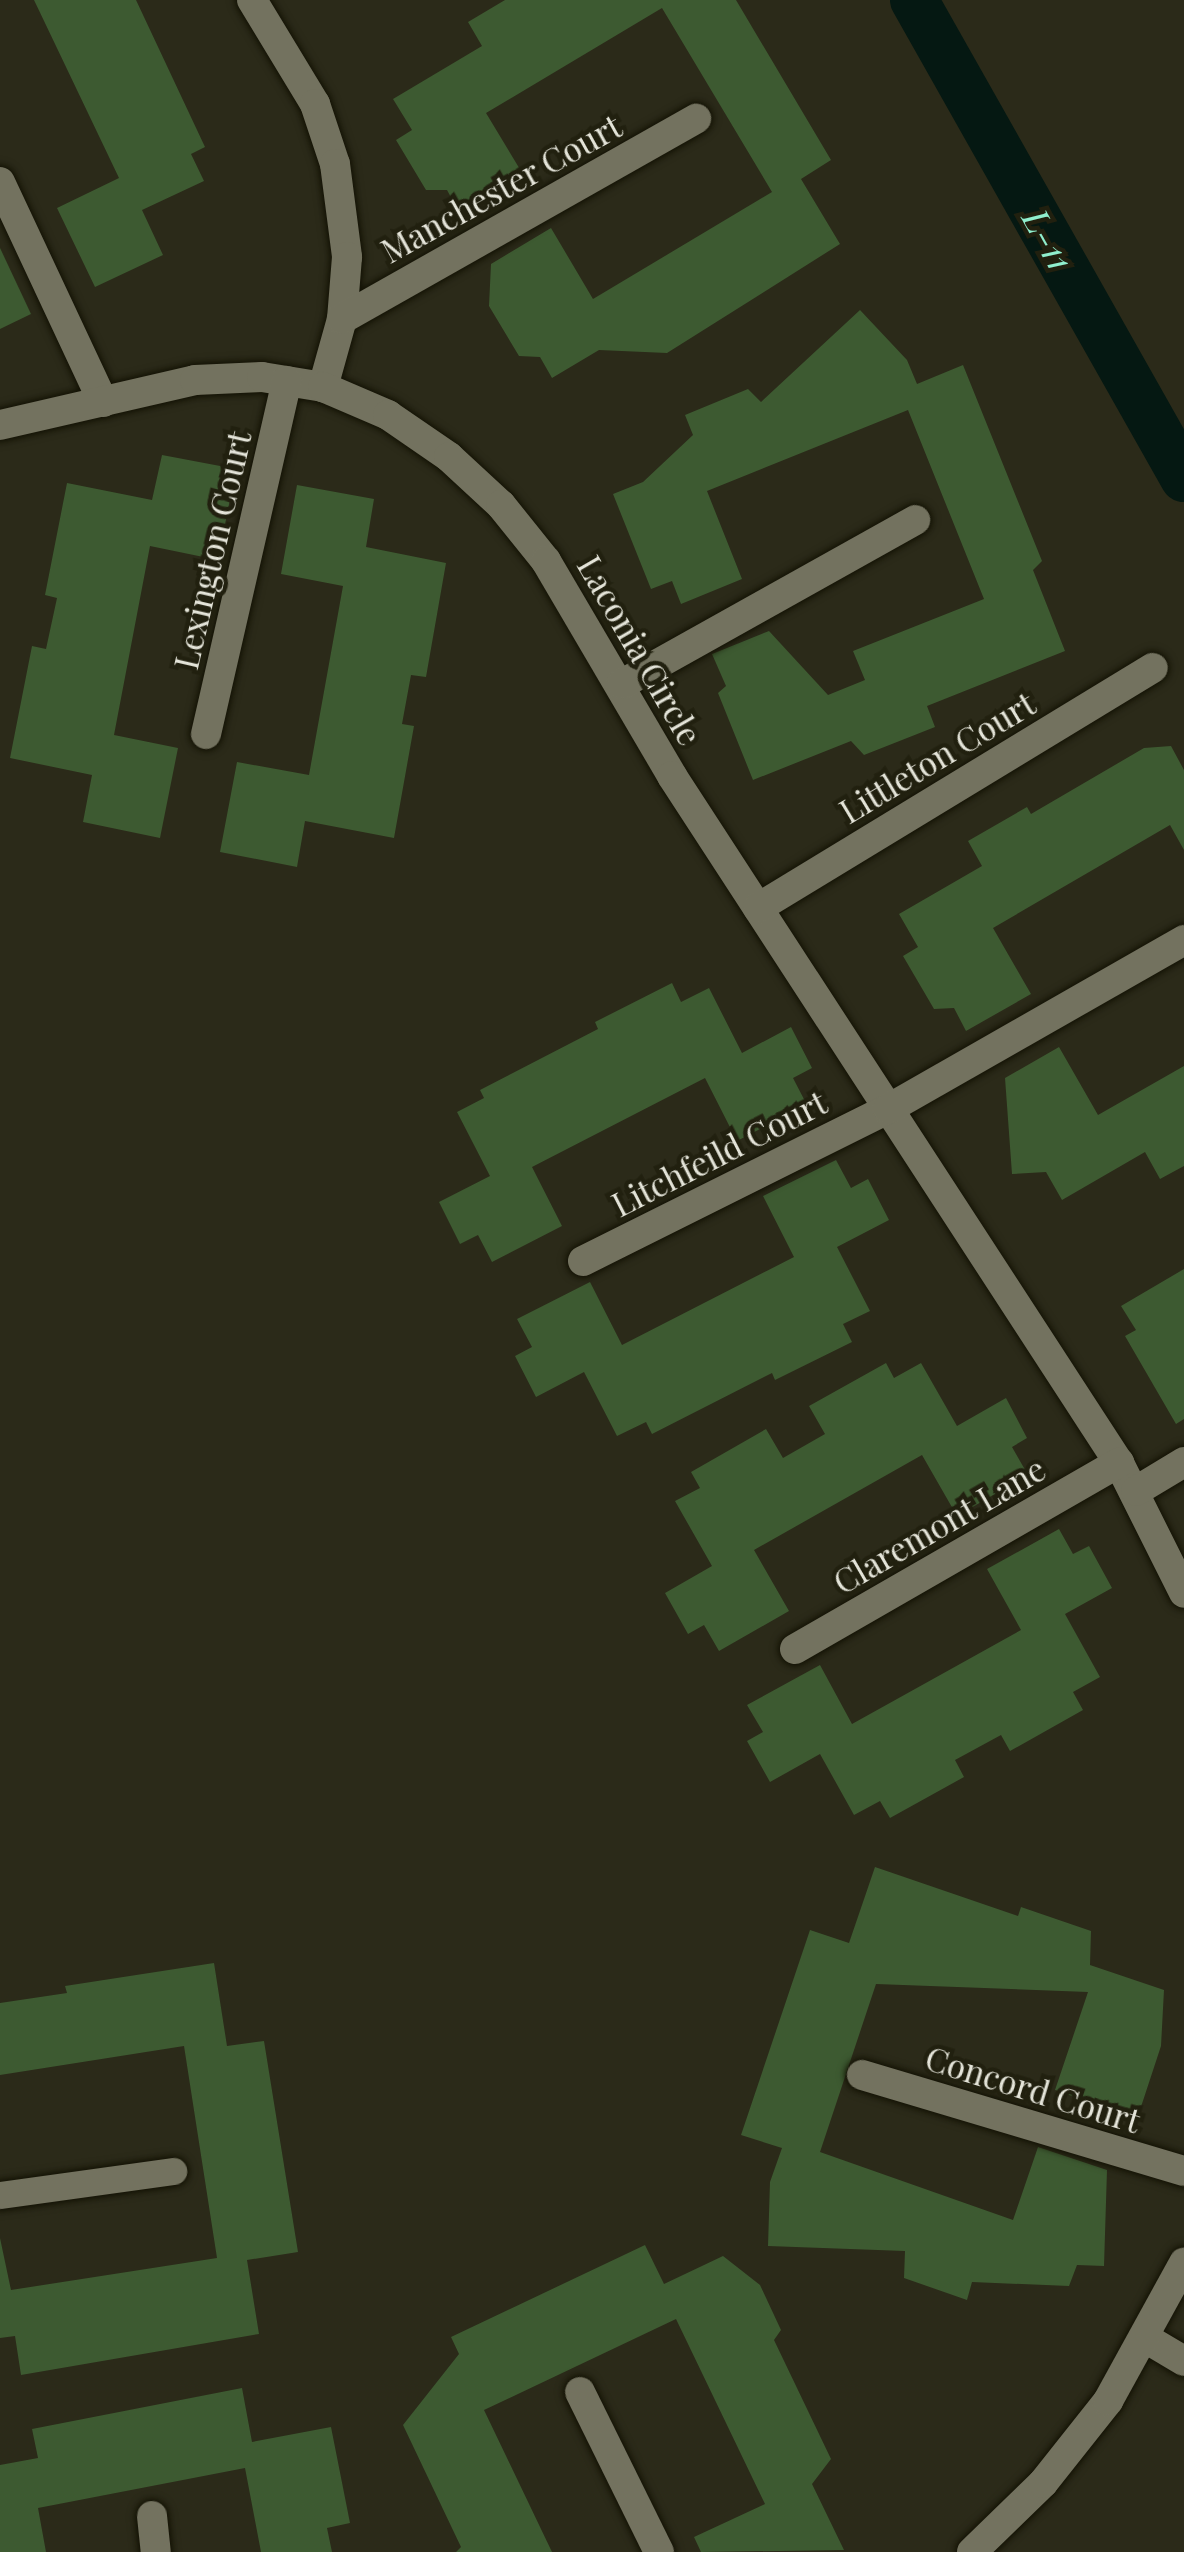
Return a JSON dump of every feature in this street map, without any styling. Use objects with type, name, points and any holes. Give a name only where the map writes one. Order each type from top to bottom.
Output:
[{"type":"street","points":[[252,0],[315,104],[335,164],[347,257],[341,320],[323,387]]},
{"type":"street","name":"Manchester Court","points":[[341,320],[696,119]]},
{"type":"street","points":[[0,182],[103,401]]},
{"type":"street","name":"Laconia Circle","points":[[0,425],[211,378],[287,381],[323,387],[388,415],[448,457],[501,506],[546,561],[672,776],[1119,1463],[1184,1593]]},
{"type":"street","name":"Lexington Court","points":[[206,734],[287,381]]},
{"type":"street","points":[[622,684],[915,520]]},
{"type":"street","name":"Littleton Court","points":[[758,908],[1153,668]]},
{"type":"street","points":[[888,1109],[1184,940]]},
{"type":"street","name":"Litchfeild Court","points":[[583,1261],[888,1109]]},
{"type":"street","points":[[1136,1491],[1184,1462]]},
{"type":"street","name":"Claremont Lane","points":[[795,1649],[1119,1463]]},
{"type":"street","name":"Concord Court","points":[[862,2075],[1184,2171]]},
{"type":"street","points":[[976,2551],[1043,2483],[1108,2401],[1147,2339],[1184,2263]]},
{"type":"street","points":[[1147,2339],[1184,2361]]},
{"type":"street","points":[[580,2392],[659,2552]]},
{"type":"street","points":[[152,2516],[156,2552]]},
{"type":"lane","points":[[0,2195],[172,2171]]},
{"type":"building","points":[[34,0],[136,0],[205,147],[191,154],[204,181],[142,210],[163,255],[95,287],[57,208],[119,178]]},
{"type":"building","points":[[505,0],[736,0],[831,160],[801,179],[840,244],[667,353],[599,350],[552,378],[540,357],[519,356],[489,306],[491,264],[551,228],[593,299],[772,192],[662,8],[486,113],[524,176],[460,214],[447,190],[426,190],[396,140],[412,130],[393,99],[482,46],[468,22]]},
{"type":"building","points":[[0,248],[31,314],[0,329]]},
{"type":"building","points":[[860,310],[907,360],[917,384],[963,365],[1042,561],[1033,570],[1065,651],[927,706],[935,727],[864,755],[851,741],[753,780],[718,693],[726,686],[712,654],[769,631],[828,695],[865,680],[853,651],[984,599],[908,410],[707,491],[742,579],[681,604],[672,581],[651,589],[613,494],[643,482],[693,435],[685,415],[748,389],[761,402]]},
{"type":"building","points":[[162,455],[236,469],[218,560],[150,546],[114,735],[178,748],[160,838],[83,822],[92,775],[10,758],[32,646],[46,649],[57,598],[45,595],[67,483],[152,500]]},
{"type":"building","points":[[297,485],[374,499],[366,547],[446,563],[426,677],[411,675],[402,724],[414,726],[394,838],[305,821],[297,867],[220,852],[237,762],[309,775],[343,586],[281,574]]},
{"type":"building","points":[[1171,746],[1184,770],[1184,850],[1170,825],[993,928],[1031,994],[966,1031],[954,1008],[934,1009],[903,956],[918,947],[899,914],[982,866],[968,841],[1027,807],[1031,814],[1144,748]]},
{"type":"building","points":[[672,983],[681,1002],[709,988],[742,1053],[791,1027],[812,1068],[793,1078],[807,1105],[737,1141],[705,1078],[532,1167],[562,1226],[492,1262],[478,1235],[460,1244],[439,1202],[490,1176],[457,1112],[484,1098],[480,1090],[598,1029],[595,1022]]},
{"type":"building","points":[[1059,1047],[1098,1115],[1184,1066],[1184,1166],[1160,1179],[1145,1152],[1062,1200],[1046,1172],[1012,1174],[1005,1078]]},
{"type":"building","points":[[836,1160],[851,1188],[868,1179],[889,1220],[837,1247],[870,1311],[843,1324],[852,1342],[775,1380],[772,1373],[652,1434],[646,1422],[617,1436],[584,1372],[536,1397],[515,1356],[532,1347],[517,1319],[590,1282],[622,1345],[794,1257],[763,1196]]},
{"type":"building","points":[[1184,1269],[1184,1419],[1176,1424],[1125,1336],[1136,1330],[1121,1306]]},
{"type":"building","points":[[886,1363],[894,1378],[921,1363],[957,1426],[1006,1398],[1027,1438],[1012,1447],[1028,1475],[957,1516],[922,1455],[754,1550],[789,1611],[719,1651],[704,1625],[688,1634],[665,1593],[712,1566],[675,1501],[700,1488],[691,1472],[766,1429],[783,1458],[825,1434],[809,1406]]},
{"type":"building","points":[[1059,1529],[1073,1554],[1089,1546],[1112,1588],[1065,1614],[1100,1677],[1073,1692],[1083,1710],[1010,1751],[1001,1735],[955,1760],[964,1777],[890,1818],[880,1801],[854,1815],[820,1754],[770,1782],[747,1741],[763,1732],[747,1705],[820,1665],[852,1724],[1021,1630],[987,1569]]},
{"type":"building","points":[[875,1867],[1018,1916],[1021,1907],[1091,1931],[1090,1965],[1164,1990],[1161,2046],[1137,2119],[1055,2090],[1088,1992],[876,1984],[820,2152],[1013,2220],[1038,2147],[1107,2170],[1104,2266],[1077,2265],[1069,2286],[972,2282],[967,2300],[904,2278],[905,2251],[768,2246],[770,2182],[782,2148],[741,2135],[810,1930],[849,1943]]},
{"type":"building","points":[[214,1963],[227,2046],[264,2041],[298,2252],[247,2260],[259,2334],[21,2375],[15,2336],[0,2338],[0,2238],[11,2290],[217,2258],[184,2046],[0,2075],[0,2003],[67,1993],[65,1986]]},
{"type":"building","points":[[645,2245],[664,2284],[723,2256],[760,2285],[781,2330],[774,2340],[831,2459],[812,2484],[844,2550],[701,2552],[694,2537],[765,2504],[676,2319],[484,2410],[552,2552],[456,2552],[461,2547],[403,2425],[459,2354],[451,2337]]},
{"type":"building","points":[[242,2388],[252,2442],[331,2427],[350,2523],[327,2528],[332,2552],[261,2552],[245,2468],[38,2508],[46,2552],[0,2552],[0,2465],[38,2458],[32,2429]]},
{"type":"waterway","name":"L-11","points":[[914,0],[1184,478]]}]
